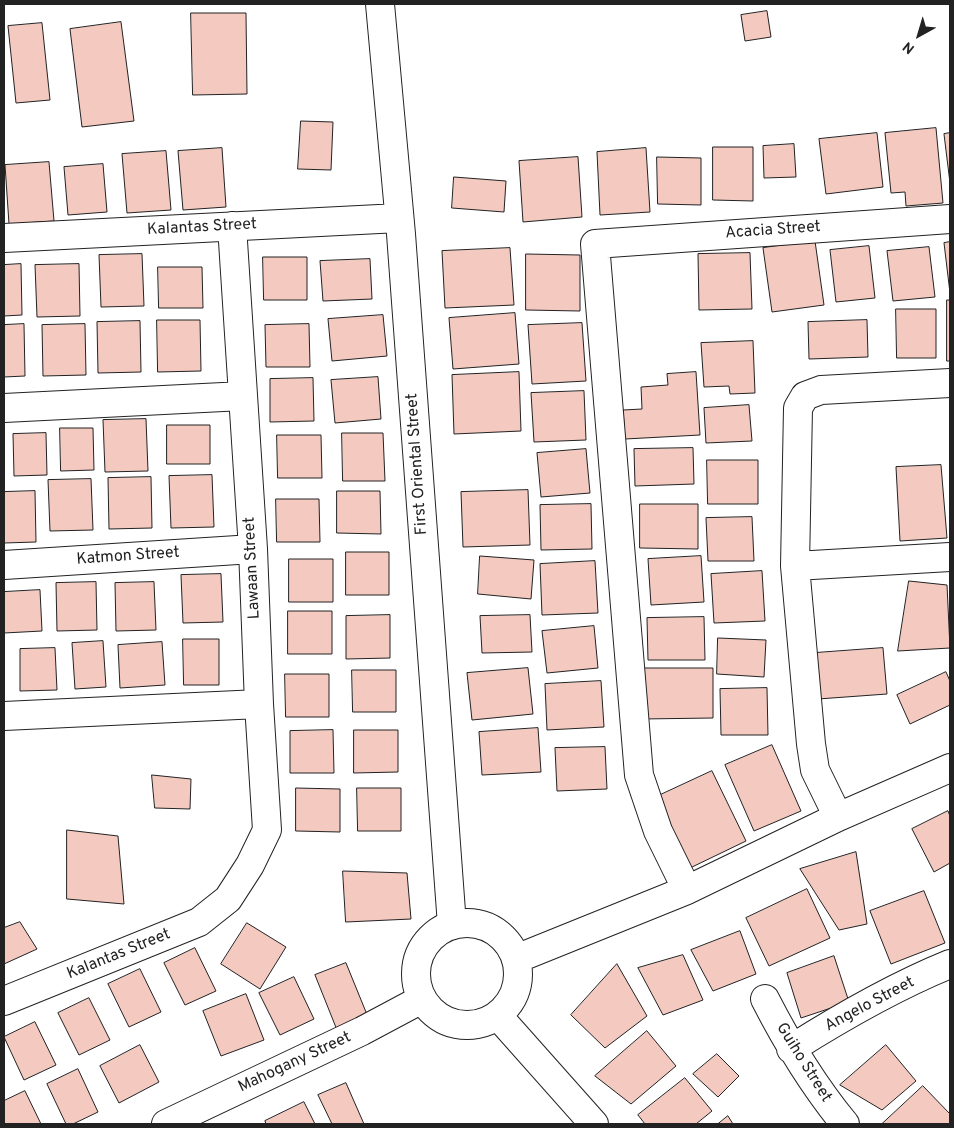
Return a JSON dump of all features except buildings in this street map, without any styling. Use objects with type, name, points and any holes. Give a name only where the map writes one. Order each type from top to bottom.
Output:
[{"type":"street","name":"First Oriental Street","points":[[380,4],[399,218],[452,925]]},
{"type":"street","name":"Kalantas Street","points":[[4,238],[399,218]]},
{"type":"street","name":"Acacia Street","points":[[687,890],[658,831],[639,775],[595,244],[950,219]]},
{"type":"street","name":"Lawaan Street","points":[[228,899],[250,865],[267,830],[259,704],[253,549],[232,226]]},
{"type":"street","points":[[838,816],[816,770],[811,744],[795,566],[798,408],[806,396],[821,390],[950,382]]},
{"type":"street","points":[[4,408],[243,396]]},
{"type":"street","name":"Katmon Street","points":[[4,565],[253,549]]},
{"type":"street","points":[[795,566],[950,557]]},
{"type":"street","points":[[4,716],[259,704]]},
{"type":"street","points":[[516,959],[687,890],[838,816],[950,768]]},
{"type":"street","name":"Kalantas Street","points":[[4,1001],[199,922],[228,899]]},
{"type":"street","points":[[472,922],[491,929],[507,942],[516,959],[519,974],[517,990],[509,1004],[498,1016],[482,1023],[465,1026],[448,1022],[433,1012],[422,999],[416,982],[417,964],[424,947],[436,932],[452,925],[472,922]]},
{"type":"street","name":"Angelo Street","points":[[791,1049],[828,1026],[947,973]]},
{"type":"street","name":"Mahogany Street","points":[[166,1124],[362,1031],[422,999]]},
{"type":"street","name":"Guiho Street","points":[[765,999],[791,1049],[823,1097],[845,1124]]},
{"type":"street","points":[[498,1016],[594,1124]]}]
